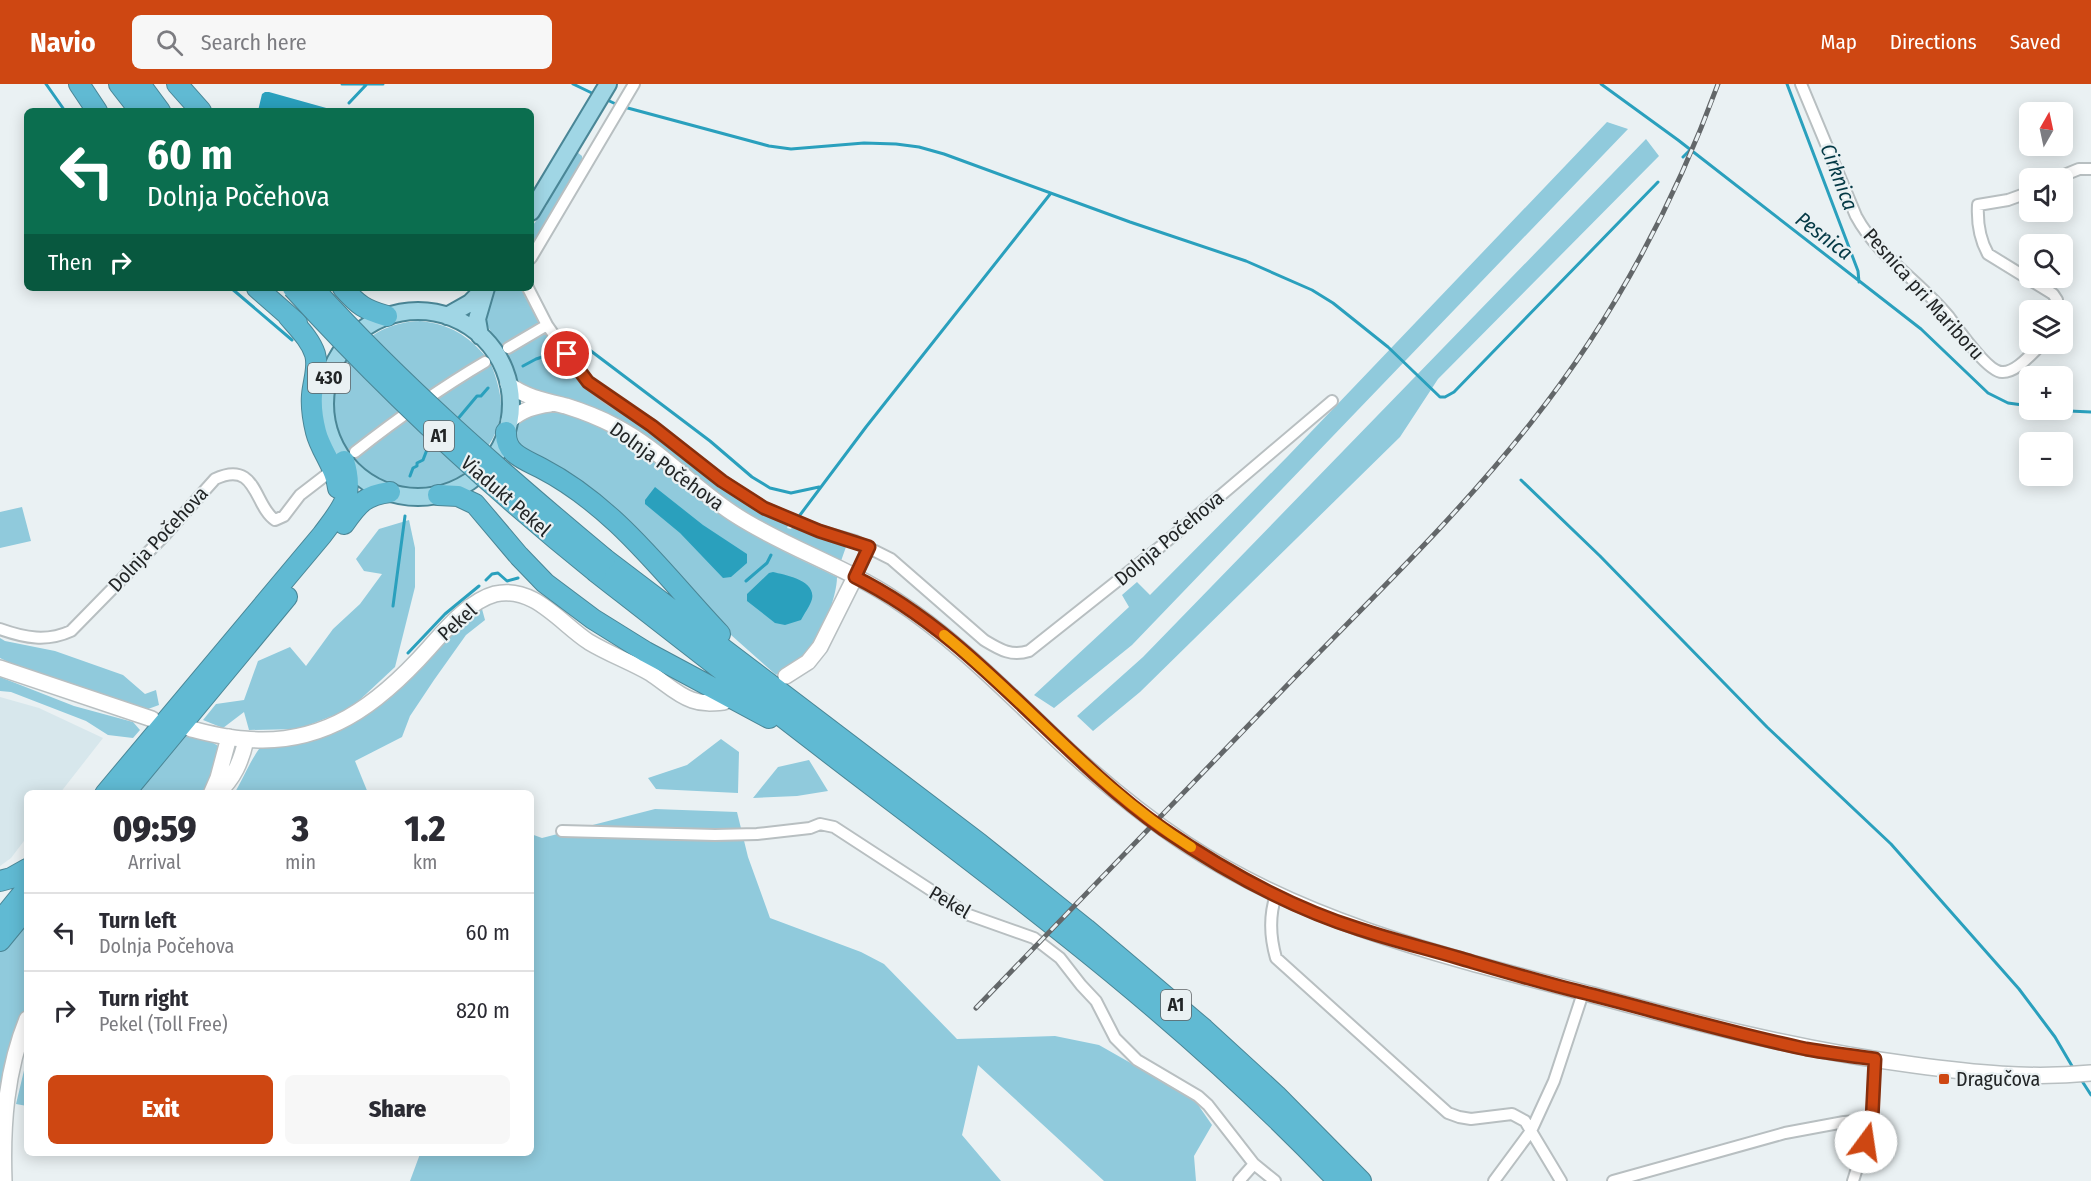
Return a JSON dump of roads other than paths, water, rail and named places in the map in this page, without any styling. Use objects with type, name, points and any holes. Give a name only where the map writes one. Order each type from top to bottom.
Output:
[{"type":"highway","points":[[79,84],[95,108]]},
{"type":"highway","points":[[119,84],[138,108]]},
{"type":"highway","points":[[140,84],[157,108]]},
{"type":"highway","points":[[177,84],[198,108]]},
{"type":"highway","points":[[260,291],[312,335],[322,348],[328,362],[329,376]]},
{"type":"highway","name":"Viadukt Pekel","points":[[296,291],[416,415],[495,488],[600,566]]},
{"type":"highway","name":"Viadukt Pekel","points":[[316,291],[429,404],[512,480],[600,566]]},
{"type":"highway","points":[[346,291],[362,307],[387,316]]},
{"type":"highway","points":[[288,316],[303,334],[314,353],[316,369],[312,415],[321,447],[336,473],[338,489],[334,507],[296,565]]},
{"type":"highway","points":[[508,426],[506,440],[510,451],[572,486],[607,513],[648,554],[728,643],[770,677],[782,683]]},
{"type":"highway","name":"430","points":[[108,790],[322,535],[346,499],[350,456]]},
{"type":"highway","name":"430","points":[[127,790],[261,629],[358,505],[367,498],[390,492]]},
{"type":"highway","points":[[438,495],[458,496],[475,504],[545,583],[593,619],[646,652],[769,718],[805,745],[827,751]]},
{"type":"highway","name":"A1","points":[[600,566],[782,683],[1096,937],[1204,1029],[1268,1088],[1360,1181]]},
{"type":"highway","name":"A1","points":[[600,566],[827,751],[1013,893],[1196,1043],[1262,1104],[1338,1181]]},
{"type":"highway","points":[[0,881],[24,871]]},
{"type":"highway","points":[[0,921],[24,892]]},
{"type":"highway","points":[[0,941],[24,913]]},
{"type":"main road","points":[[534,207],[607,86]]},
{"type":"main road","points":[[447,316],[470,303],[482,291]]},
{"type":"main road","points":[[480,336],[477,319],[484,291]]},
{"type":"main road","name":"430","points":[[424,311],[447,316],[468,326],[495,354],[508,384],[510,401],[508,426],[494,459],[477,475],[456,489],[438,495],[416,497],[390,492],[364,481],[350,456],[334,445],[327,426],[326,396],[329,376],[340,354],[356,335],[387,316],[424,311]]},
{"type":"main road","name":"Dolnja Počehova","points":[[508,384],[525,395],[571,407],[619,428],[732,513],[788,545],[895,599],[975,661],[1103,782],[1161,827],[1221,865],[1276,895],[1356,928],[1582,993],[1752,1037],[1809,1049],[1963,1072],[2028,1076],[2091,1073]]},
{"type":"main road","points":[[508,426],[518,413],[530,408],[556,404]]},
{"type":"main road","points":[[782,683],[808,662],[820,647],[855,577]]},
{"type":"main road","name":"Pekel","points":[[191,729],[246,740],[308,734],[336,724],[361,711],[384,694],[460,616],[481,601],[496,594],[514,593],[527,596],[589,642],[649,672],[690,699],[702,703],[724,702]]},
{"type":"main road","points":[[0,668],[152,719]]},
{"type":"main road","points":[[213,790],[229,737]]},
{"type":"main road","points":[[221,790],[238,768],[246,740]]},
{"type":"main road","points":[[4,1181],[6,1095],[11,1069],[24,1028]]},
{"type":"street","points":[[534,253],[634,84]]},
{"type":"street","name":"Pesnica pri Mariboru","points":[[1802,84],[1836,170],[1864,230],[1877,246],[1923,287],[1991,366],[2002,373],[2011,370],[2031,354]]},
{"type":"street","points":[[573,143],[591,154]]},
{"type":"street","points":[[2073,171],[2079,169],[2091,170]]},
{"type":"street","points":[[2019,196],[1978,205],[1979,233],[1982,243],[1988,254],[2053,294],[2057,300]]},
{"type":"street","points":[[530,291],[547,325],[588,382],[652,426],[722,481],[764,508],[789,520],[869,547],[855,577]]},
{"type":"street","points":[[508,348],[547,325]]},
{"type":"street","points":[[350,456],[390,424],[445,386],[485,363]]},
{"type":"street","name":"Dolnja Počehova","points":[[869,547],[891,559],[984,640],[997,648],[1017,654],[1029,651],[1160,547],[1332,401]]},
{"type":"street","name":"Dolnja Počehova","points":[[0,629],[36,638],[59,636],[71,630],[164,536],[215,479],[233,475],[248,481],[256,489],[270,516],[275,520],[284,516],[300,495],[326,475]]},
{"type":"street","name":"Pekel","points":[[562,831],[715,835],[757,834],[810,828],[820,824],[834,827],[969,915],[1034,938],[1060,958],[1096,1001],[1115,1038],[1137,1060],[1198,1096],[1208,1105],[1254,1164],[1275,1181]]},
{"type":"street","points":[[1276,895],[1272,907],[1271,924],[1272,945],[1276,958],[1448,1113],[1459,1118],[1471,1119],[1512,1114],[1525,1121],[1562,1181]]},
{"type":"street","points":[[1494,1181],[1532,1131],[1554,1081],[1582,993]]},
{"type":"street","points":[[1853,1181],[1872,1120],[1875,1059]]},
{"type":"street","points":[[1613,1181],[1785,1133],[1844,1122],[1872,1120]]},
{"type":"street","points":[[1239,1181],[1254,1164]]},
{"type":"waterway","points":[[46,84],[63,108]]},
{"type":"waterway","points":[[342,84],[383,84]]},
{"type":"waterway","points":[[573,84],[596,95]]},
{"type":"waterway","name":"Pesnica","points":[[1601,84],[1678,140],[1921,329],[1988,393],[2008,403],[2019,404]]},
{"type":"waterway","name":"Cirknica","points":[[1787,84],[1858,271],[1859,282]]},
{"type":"waterway","points":[[349,103],[366,85]]},
{"type":"waterway","points":[[605,99],[618,105]]},
{"type":"waterway","points":[[624,107],[769,146],[791,149],[864,143],[919,147],[1246,261],[1312,290],[1333,303],[1388,347],[1440,397],[1454,392],[1658,182]]},
{"type":"waterway","points":[[1683,157],[1690,150]]},
{"type":"waterway","points":[[800,515],[866,427],[1051,193]]},
{"type":"waterway","points":[[235,291],[292,340]]},
{"type":"waterway","points":[[570,347],[580,345],[587,348],[710,441],[752,477],[770,488],[791,493],[819,487]]},
{"type":"waterway","points":[[523,366],[558,352]]},
{"type":"waterway","points":[[456,421],[477,396],[481,396],[488,388]]},
{"type":"waterway","name":"Pesnica","points":[[2073,411],[2091,412]]},
{"type":"waterway","points":[[410,476],[417,463],[423,460],[428,447],[434,443]]},
{"type":"waterway","points":[[1521,480],[1600,556],[1767,727],[1891,844],[2019,989],[2055,1037],[2072,1066]]},
{"type":"waterway","points":[[393,606],[405,516]]},
{"type":"waterway","points":[[746,581],[767,563],[771,555]]},
{"type":"waterway","points":[[486,580],[492,574],[498,573],[507,581],[518,578]]},
{"type":"waterway","points":[[408,653],[445,614],[479,586]]},
{"type":"waterway","points":[[2082,1081],[2091,1095]]},
{"type":"tunnel","points":[[485,362],[508,348]]},
{"type":"railway","points":[[976,1008],[1416,553],[1475,490],[1530,424],[1587,345],[1638,262],[1681,175],[1718,84]]},
{"type":"place","name":"Dragučova","points":[[1944,1079]]}]
